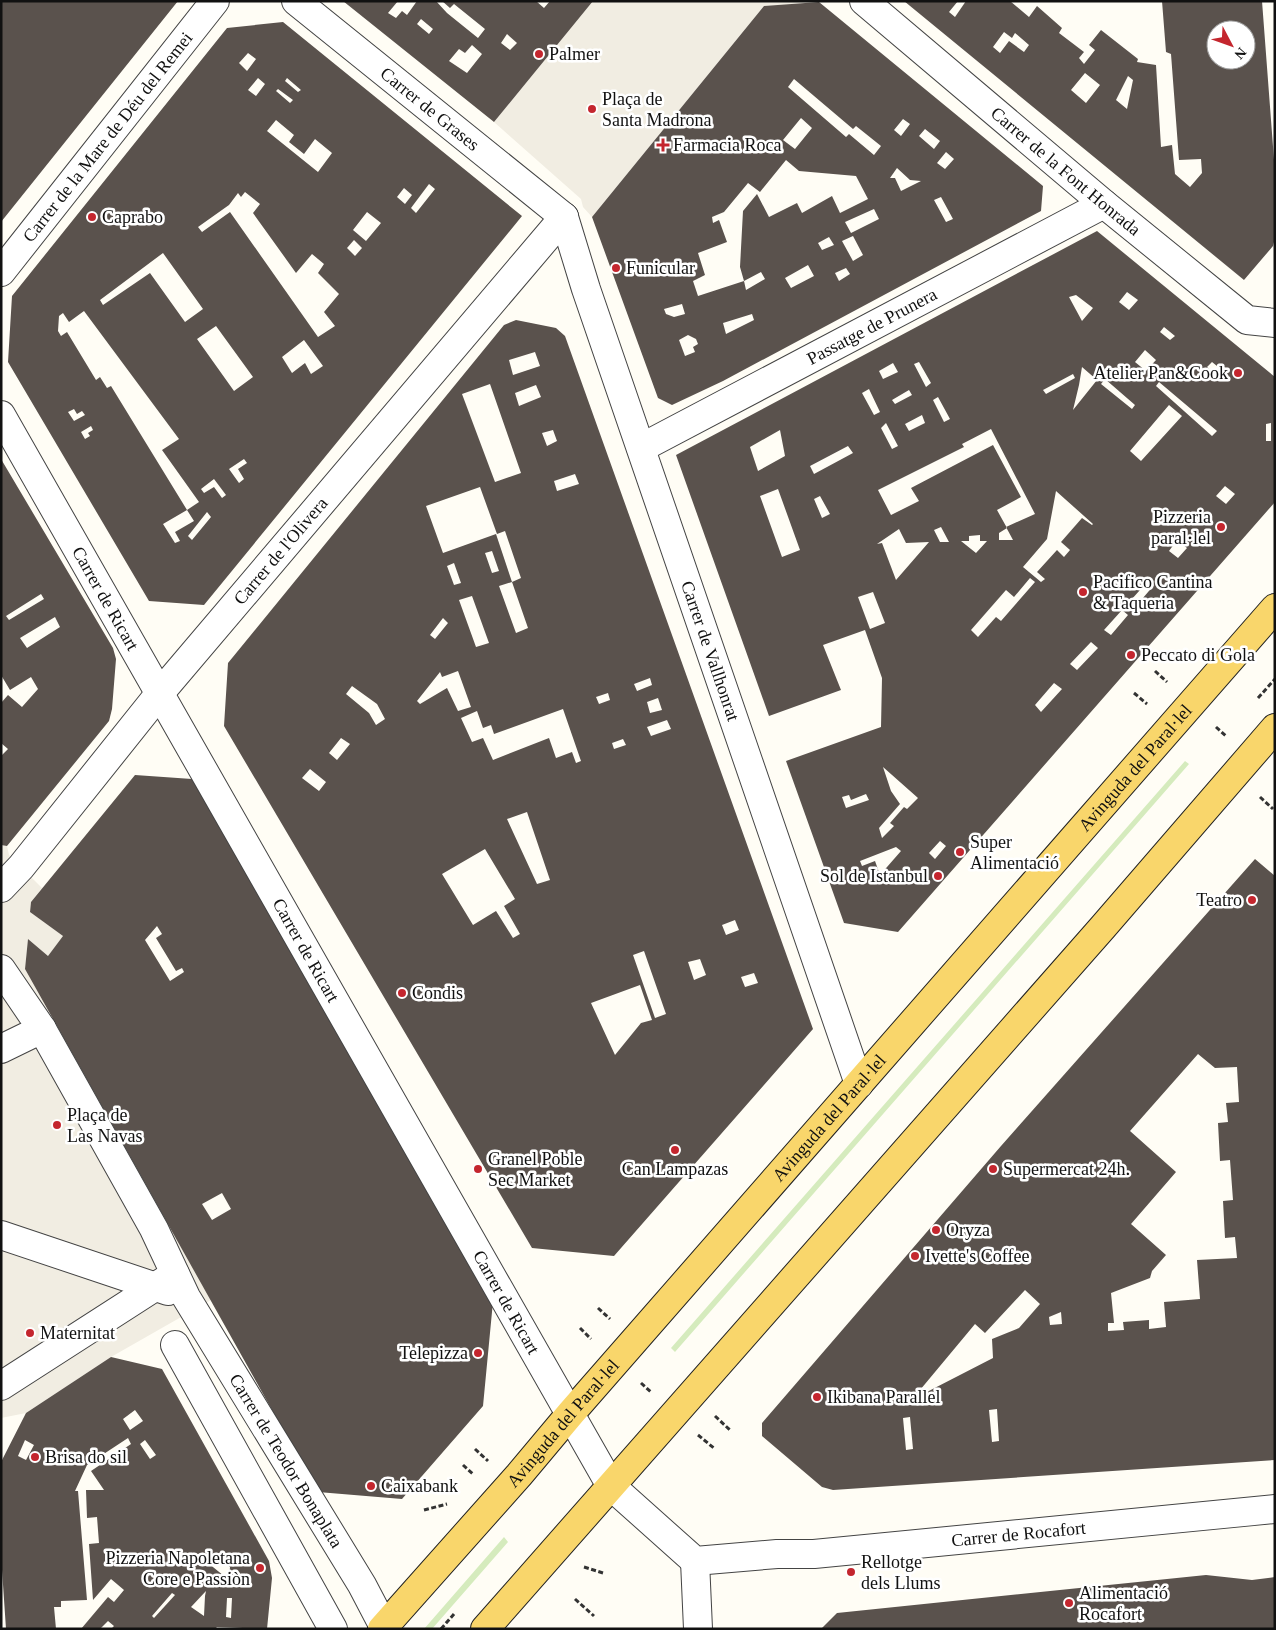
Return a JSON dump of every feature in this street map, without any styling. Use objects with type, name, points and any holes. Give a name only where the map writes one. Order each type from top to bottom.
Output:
[{"type":"main road","name":"Avinguda del Paral·lel","points":[[383,1628],[519,1475],[571,1413],[1275,608]]},
{"type":"main road","points":[[485,1629],[1271,735]]},
{"type":"street","name":"Carrer de la Mare de Déu del Remei","points":[[1,272],[215,1]]},
{"type":"street","name":"Carrer de Grases","points":[[296,1],[564,217]]},
{"type":"street","name":"Carrer de la Font Honrada","points":[[864,1],[1104,204],[1247,320],[1275,323]]},
{"type":"street","name":"Passatge de Prunera","points":[[641,448],[1104,204]]},
{"type":"street","name":"Carrer de Vallhonrat","points":[[564,217],[641,448],[859,1084]]},
{"type":"street","name":"Carrer de l'Olivera","points":[[1,888],[21,867],[160,694],[564,217]]},
{"type":"street","name":"Carrer de Ricart","points":[[1,415],[612,1486]]},
{"type":"street","points":[[1,969],[42,1030],[154,1229],[172,1286]]},
{"type":"street","points":[[1,1049],[42,1030]]},
{"type":"street","points":[[1,1235],[172,1286]]},
{"type":"street","points":[[1,1386],[172,1286]]},
{"type":"street","name":"Carrer de Teodor Bonaplata","points":[[172,1286],[362,1585],[383,1628]]},
{"type":"street","points":[[175,1345],[333,1629]]},
{"type":"street","points":[[612,1486],[695,1560],[698,1629]]},
{"type":"street","name":"Carrer de Rocafort","points":[[695,1560],[777,1554],[814,1554],[1275,1509]]},
{"type":"path","name":"Avinguda del Paral·lel","points":[[1155,670],[1172,686]]},
{"type":"path","points":[[598,1308],[616,1325]]},
{"type":"path","name":"Avinguda del Paral·lel","points":[[580,1328],[593,1340]]},
{"type":"path","points":[[692,1428],[715,1449]]},
{"type":"path","name":"Avinguda del Paral·lel","points":[[463,1465],[476,1476]]},
{"type":"path","points":[[424,1510],[446,1504]]},
{"type":"path","points":[[575,1599],[594,1616]]},
{"type":"green space","points":[[1185,761],[1189,764],[675,1352],[671,1348]]},
{"type":"green space","points":[[504,1537],[508,1542],[432,1629],[424,1629]]},
{"type":"shaded area","name":"Plaça de Santa Madrona","points":[[593,1],[819,2],[764,6],[592,217],[583,207],[581,199],[494,122]]},
{"type":"shaded area","name":"Plaça de Las Navas","points":[[1,845],[7,846],[9,855],[42,888],[31,902],[30,912],[63,936],[48,956],[28,939],[25,969],[211,1300],[111,1357],[26,1413],[1,1418]]},
{"type":"building","points":[[1,1],[178,1],[1,222]]},
{"type":"building","points":[[343,1],[398,1],[388,13],[396,18],[402,11],[407,15],[417,1],[436,1],[447,13],[478,38],[485,29],[454,4],[450,8],[442,1],[536,1],[544,8],[550,1],[593,1],[494,122]],"holes":[[[421,19],[433,29],[429,34],[417,24]],[[507,34],[517,43],[510,50],[501,43]],[[472,45],[482,54],[467,73],[449,61],[459,49],[465,53]]]},
{"type":"building","points":[[904,1],[958,1],[949,12],[955,17],[966,1],[1010,1],[1029,17],[1037,6],[1062,28],[1059,33],[1084,52],[1079,58],[1084,64],[1095,50],[1089,45],[1101,30],[1138,59],[1137,62],[1156,65],[1161,147],[1172,145],[1175,174],[1190,187],[1202,173],[1201,159],[1179,160],[1171,54],[1166,52],[1162,1],[1262,1],[1275,173],[1275,238],[1273,246],[1244,280]],"holes":[[[1004,32],[1012,38],[1015,33],[1029,45],[1024,52],[1009,41],[1000,53],[993,47]],[[1085,73],[1100,85],[1086,103],[1071,90]],[[1128,76],[1133,80],[1127,109],[1116,100]]]},
{"type":"building","points":[[819,2],[1043,186],[1041,211],[723,381],[672,405],[658,398],[592,217],[764,6]],"holes":[[[794,79],[853,129],[856,126],[881,146],[874,155],[849,134],[846,137],[788,87]],[[801,118],[812,128],[795,149],[783,140]],[[903,119],[910,124],[901,136],[894,130]],[[925,129],[940,141],[934,149],[919,136]],[[946,152],[954,159],[945,169],[937,163]],[[786,160],[799,171],[856,176],[868,199],[840,213],[832,196],[802,213],[797,203],[769,217],[757,194],[743,211],[740,267],[744,281],[698,296],[693,281],[705,275],[698,253],[727,242],[719,220],[713,223],[712,217],[724,212],[748,183],[760,192]],[[897,168],[910,180],[921,181],[901,191],[895,178],[890,178]],[[941,197],[953,219],[946,222],[934,200]],[[874,209],[879,219],[851,233],[845,222]],[[853,236],[863,255],[853,261],[842,241]],[[829,237],[834,245],[822,250],[818,243]],[[808,265],[814,276],[791,288],[785,278]],[[846,268],[850,274],[839,281],[835,273]],[[761,272],[765,279],[746,290],[744,281]],[[682,304],[685,314],[674,317],[666,314],[664,309]],[[752,314],[754,320],[726,334],[723,323]],[[688,335],[696,339],[698,344],[693,347],[695,352],[685,356],[679,340]]]},
{"type":"building","points":[[283,22],[522,216],[204,605],[149,601],[8,362],[12,296],[227,28]],"holes":[[[248,53],[256,59],[247,71],[239,63]],[[258,78],[265,84],[256,96],[248,90]],[[287,78],[301,90],[298,92],[285,81]],[[278,89],[293,100],[290,103],[276,91]],[[276,120],[294,135],[289,142],[304,154],[315,139],[332,153],[318,172],[267,131]],[[429,184],[435,189],[416,213],[411,208]],[[404,188],[412,195],[405,204],[397,197]],[[245,192],[260,204],[253,213],[296,273],[312,254],[324,264],[318,273],[339,294],[324,312],[335,326],[318,337],[230,212],[202,232],[198,227],[229,205],[238,193],[241,197]],[[367,212],[381,223],[366,241],[353,230]],[[354,240],[362,248],[355,256],[347,248]],[[163,253],[203,309],[185,322],[150,273],[103,305],[100,300]],[[84,311],[179,439],[162,450],[199,502],[187,510],[111,386],[107,388],[100,377],[96,380],[67,332],[61,336],[58,331],[59,316],[63,313],[69,322]],[[216,326],[253,377],[234,391],[197,339]],[[304,340],[323,366],[311,374],[305,363],[292,373],[282,357]],[[74,409],[77,414],[82,411],[85,415],[74,421],[68,412]],[[91,426],[93,430],[88,433],[90,436],[85,439],[81,432]],[[244,459],[247,463],[238,469],[244,479],[239,483],[229,469]],[[214,479],[226,495],[222,498],[214,487],[204,493],[201,489]],[[187,510],[194,521],[175,532],[180,541],[175,543],[163,524]],[[207,512],[211,517],[192,540],[188,536]]]},
{"type":"building","points":[[1097,231],[1275,377],[1275,502],[898,932],[844,923],[786,761],[881,727],[882,678],[865,630],[823,645],[841,690],[769,716],[676,455]],"holes":[[[1127,292],[1138,300],[1129,310],[1119,302]],[[1076,295],[1093,308],[1082,321],[1069,297]],[[1164,327],[1175,336],[1170,340],[1160,332]],[[1145,350],[1156,360],[1146,371],[1135,362]],[[919,362],[931,383],[926,387],[914,364]],[[1212,362],[1227,374],[1222,381],[1207,367]],[[893,363],[898,372],[883,379],[879,371]],[[1082,367],[1097,380],[1073,410],[1079,385]],[[1073,374],[1075,378],[1046,394],[1043,390]],[[1105,379],[1135,405],[1132,409],[1101,384]],[[1159,382],[1217,431],[1212,436],[1156,386]],[[869,389],[880,412],[874,415],[862,393]],[[909,390],[912,395],[895,404],[892,400]],[[938,397],[950,419],[944,422],[933,400]],[[1169,405],[1182,416],[1141,461],[1130,451]],[[922,415],[925,423],[909,431],[905,424]],[[886,423],[898,446],[892,449],[881,428]],[[1271,423],[1271,441],[1266,441],[1266,424]],[[991,429],[1035,514],[1006,527],[997,510],[1021,497],[993,445],[911,488],[919,501],[891,515],[878,490],[964,447],[962,444]],[[780,430],[785,456],[758,471],[750,447]],[[848,446],[853,453],[814,474],[810,466]],[[1225,486],[1235,494],[1226,504],[1216,496]],[[778,489],[800,550],[782,557],[760,496]],[[1056,491],[1093,524],[1082,518],[1061,542],[1070,550],[1064,557],[1057,550],[1037,572],[1045,579],[1041,582],[1023,567],[1047,539]],[[820,496],[830,514],[822,518],[814,499]],[[941,527],[949,542],[940,542],[934,530]],[[1007,528],[1013,540],[999,540],[999,533]],[[899,529],[906,543],[929,542],[896,580],[882,543],[877,544]],[[980,535],[980,541],[987,541],[976,553],[961,541],[969,541],[969,536]],[[1177,540],[1187,548],[1178,558],[1169,551]],[[1030,578],[1035,582],[1001,621],[996,617],[978,637],[971,630],[1006,590],[1014,597]],[[1149,580],[1154,585],[1137,605],[1131,600]],[[873,592],[885,623],[870,629],[858,597]],[[1122,610],[1128,615],[1111,635],[1104,630]],[[1091,642],[1098,648],[1077,670],[1070,664]],[[1054,683],[1062,689],[1041,712],[1035,705]],[[883,767],[918,798],[907,809],[904,807],[890,823],[894,826],[882,838],[879,828],[900,804],[891,791]],[[866,794],[869,800],[846,808],[842,797],[849,795],[851,800]],[[940,841],[946,846],[935,859],[929,853]],[[896,847],[901,851],[880,875],[875,861],[862,866],[860,861]]]},
{"type":"building","points":[[516,320],[556,328],[565,336],[813,1029],[614,1256],[532,1248],[224,726],[228,663],[504,325]],"holes":[[[535,352],[540,366],[513,375],[509,360]],[[490,384],[521,473],[495,482],[462,394]],[[536,385],[541,397],[519,406],[515,393]],[[553,430],[557,441],[547,446],[542,433]],[[575,474],[579,484],[557,491],[554,481]],[[480,487],[497,534],[505,531],[521,578],[512,582],[496,534],[443,553],[426,506]],[[492,551],[499,571],[492,573],[485,553]],[[454,563],[461,583],[454,585],[447,566]],[[512,582],[528,628],[516,633],[499,586]],[[472,596],[489,643],[476,647],[459,600]],[[443,618],[448,623],[435,639],[430,635]],[[458,671],[471,707],[458,711],[447,688],[420,704],[417,701],[440,672],[442,677]],[[650,678],[652,685],[637,691],[634,684]],[[352,686],[377,704],[385,719],[376,725],[369,713],[346,694]],[[608,693],[610,700],[599,704],[596,697]],[[658,698],[662,710],[650,713],[647,702]],[[563,709],[581,761],[576,763],[572,752],[556,758],[549,738],[493,760],[483,738],[472,742],[461,718],[477,711],[483,728],[491,725],[494,734]],[[667,720],[671,729],[651,736],[647,727]],[[341,738],[350,744],[337,760],[329,753]],[[623,739],[626,745],[614,749],[612,743]],[[310,769],[326,782],[319,791],[302,778]],[[527,812],[550,880],[537,884],[507,819]],[[485,849],[515,899],[504,906],[520,934],[513,938],[496,911],[473,925],[442,874]],[[735,920],[739,930],[726,935],[722,925]],[[644,951],[666,1014],[655,1018],[633,955]],[[700,959],[706,975],[694,980],[688,962]],[[754,973],[758,983],[745,987],[741,977]],[[640,985],[652,1020],[641,1023],[615,1055],[591,1003]]]},
{"type":"building","points":[[1,459],[113,648],[116,659],[112,709],[109,721],[7,846],[1,845],[1,756],[8,749],[1,743],[1,703],[8,695],[22,707],[38,689],[31,677],[10,690],[1,675]],"holes":[[[41,594],[44,599],[9,620],[6,616]],[[55,617],[60,627],[27,648],[20,638]]]},
{"type":"building","points":[[135,775],[192,779],[494,1291],[483,1406],[402,1499],[318,1492],[25,969],[28,939],[48,956],[63,936],[30,912],[31,902]],"holes":[[[157,926],[162,934],[156,938],[176,971],[182,968],[184,972],[170,981],[145,940]],[[222,1193],[231,1209],[212,1220],[202,1204]]]},
{"type":"building","points":[[1255,859],[1275,876],[1275,1460],[833,1490],[822,1487],[762,1436],[762,1423],[1001,1146]],"holes":[[[1198,1054],[1215,1068],[1237,1067],[1239,1102],[1226,1103],[1228,1122],[1218,1123],[1220,1161],[1230,1160],[1233,1200],[1223,1201],[1225,1238],[1235,1237],[1237,1258],[1197,1260],[1200,1299],[1164,1302],[1166,1327],[1149,1329],[1149,1320],[1123,1322],[1124,1330],[1108,1331],[1108,1323],[1114,1323],[1111,1293],[1150,1278],[1152,1271],[1166,1255],[1131,1224],[1176,1172],[1130,1131]],[[1025,1290],[1040,1304],[1019,1328],[992,1339],[993,1358],[923,1394],[920,1390],[975,1324],[985,1333]],[[1061,1312],[1062,1324],[1050,1325],[1049,1317]],[[997,1409],[999,1441],[992,1442],[989,1410]],[[910,1417],[913,1449],[906,1450],[903,1418]]]},
{"type":"building","points":[[111,1357],[162,1369],[269,1561],[272,1578],[267,1629],[217,1627],[215,1629],[111,1629],[114,1626],[108,1621],[100,1629],[81,1629],[108,1597],[114,1602],[124,1590],[111,1579],[93,1600],[89,1544],[99,1543],[97,1517],[87,1518],[86,1490],[104,1490],[91,1471],[131,1444],[128,1438],[87,1465],[75,1491],[78,1491],[87,1600],[61,1601],[61,1607],[54,1607],[56,1629],[6,1629],[1,1555],[1,1462],[26,1413]],"holes":[[[135,1410],[143,1421],[130,1430],[123,1419]],[[25,1440],[34,1445],[26,1460],[18,1456]],[[145,1440],[156,1455],[150,1459],[140,1444]],[[215,1555],[230,1567],[229,1580],[208,1563]],[[206,1591],[205,1596],[204,1616],[191,1607]],[[172,1593],[175,1595],[154,1618],[152,1616]],[[227,1598],[232,1598],[231,1618],[226,1617]]]},
{"type":"building","points":[[1206,1575],[1252,1580],[1275,1577],[1275,1629],[821,1629],[837,1613]]},
{"type":"place","name":"Palmer","points":[[539,54]]},
{"type":"place","name":"Plaça de Santa Madrona","points":[[592,109]]},
{"type":"place","name":"Farmacia Roca","points":[[663,145]]},
{"type":"place","name":"Caprabo","points":[[92,217]]},
{"type":"place","name":"Funicular","points":[[616,268]]},
{"type":"place","name":"Atelier Pan&Cook","points":[[1238,373]]},
{"type":"place","name":"Pizzeria paral·lel","points":[[1221,527]]},
{"type":"place","name":"Pacifico Cantina & Taqueria","points":[[1083,592]]},
{"type":"place","name":"Peccato di Gola","points":[[1131,655]]},
{"type":"place","name":"Super Alimentació","points":[[960,852]]},
{"type":"place","name":"Sol de Istanbul","points":[[938,876]]},
{"type":"place","name":"Teatro","points":[[1252,900]]},
{"type":"place","name":"Condis","points":[[402,993]]},
{"type":"place","name":"Plaça de Las Navas","points":[[57,1125]]},
{"type":"place","name":"Can Lampazas","points":[[675,1150]]},
{"type":"place","name":"Granel Poble Sec Market","points":[[478,1169]]},
{"type":"place","name":"Supermercat 24h.","points":[[993,1169]]},
{"type":"place","name":"Oryza","points":[[936,1230]]},
{"type":"place","name":"Ivette's Coffee","points":[[915,1256]]},
{"type":"place","name":"Maternitat","points":[[30,1333]]},
{"type":"place","name":"Telepizza","points":[[478,1353]]},
{"type":"place","name":"Ikibana Parallel","points":[[817,1397]]},
{"type":"place","name":"Brisa do sil","points":[[35,1457]]},
{"type":"place","name":"Caixabank","points":[[371,1486]]},
{"type":"place","name":"Pizzeria Napoletana Core e Passiòn","points":[[260,1568]]},
{"type":"place","name":"Rellotge dels Llums","points":[[851,1572]]},
{"type":"place","name":"Alimentació Rocafort","points":[[1069,1603]]}]
